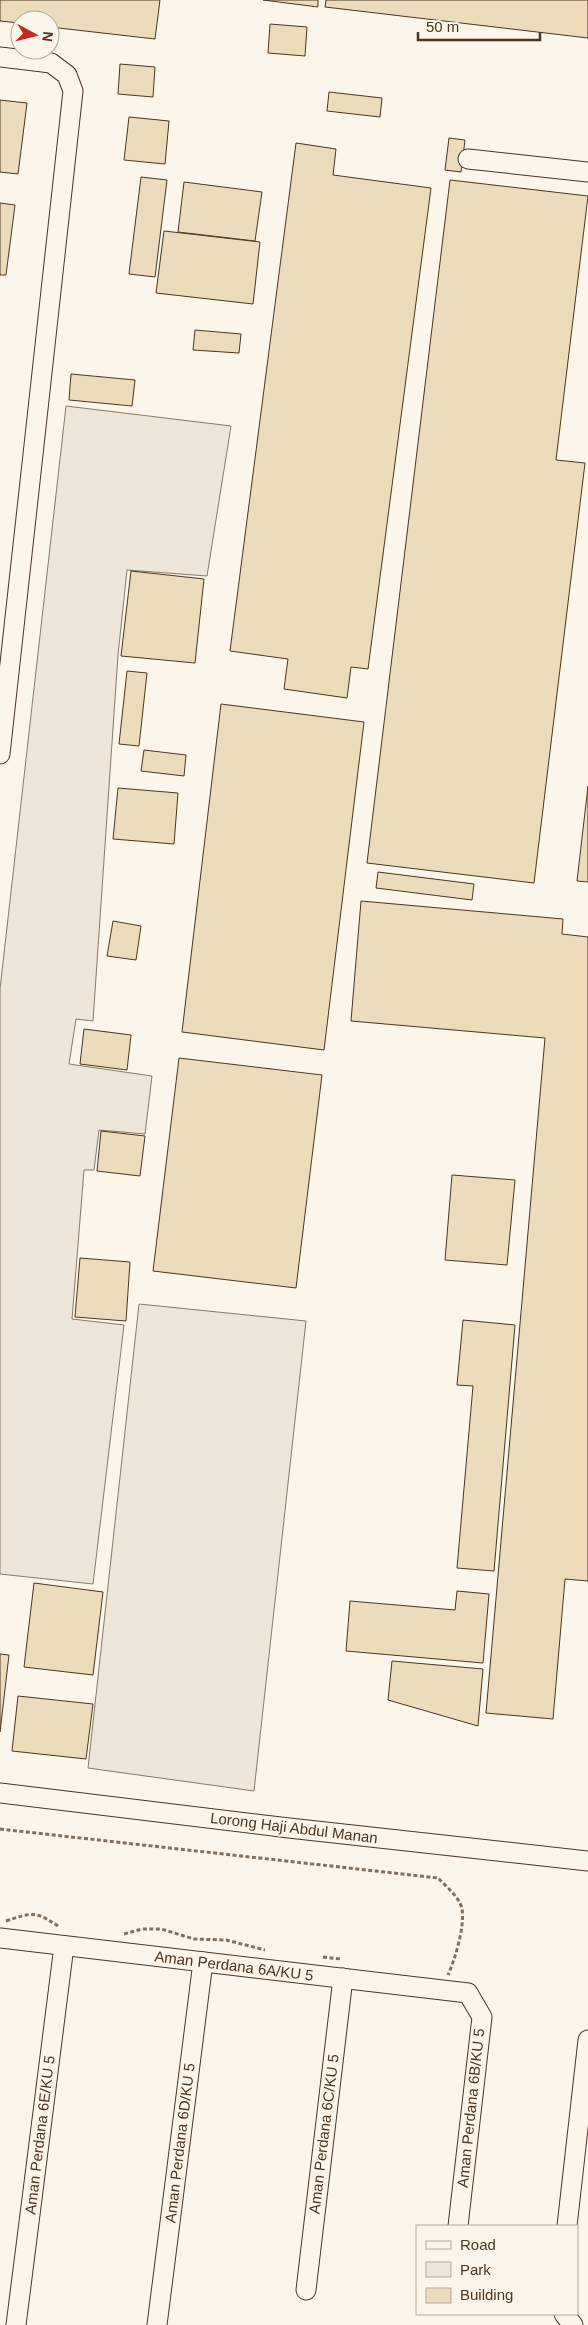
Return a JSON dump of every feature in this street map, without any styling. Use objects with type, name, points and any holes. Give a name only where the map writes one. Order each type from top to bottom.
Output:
[{"type":"street","points":[[0,57],[50,63],[66,75],[73,91],[0,754]]},
{"type":"street","points":[[468,159],[588,172]]},
{"type":"street","name":"Lorong Haji Abdul Manan","points":[[0,1792],[279,1827],[588,1861]]},
{"type":"street","name":"Aman Perdana 6A/KU 5","points":[[0,1938],[468,1993]]},
{"type":"street","name":"Aman Perdana 6E/KU 5","points":[[16,2325],[64,1946]]},
{"type":"street","name":"Aman Perdana 6D/KU 5","points":[[157,2325],[203,1962]]},
{"type":"street","name":"Aman Perdana 6C/KU 5","points":[[306,2290],[343,1978]]},
{"type":"street","name":"Aman Perdana 6B/KU 5","points":[[458,2225],[482,2017],[468,1993]]},
{"type":"street","points":[[567,2225],[588,2040]]},
{"type":"street","points":[[565,2315],[574,2325]]},
{"type":"path","points":[[0,1829],[438,1878],[452,1893],[462,1909],[457,1952],[448,1976]]},
{"type":"green space","points":[[66,406],[231,426],[207,576],[127,570],[118,655],[93,1021],[76,1019],[69,1064],[152,1076],[145,1134],[99,1130],[94,1170],[84,1170],[72,1319],[124,1325],[93,1584],[0,1574],[0,989]]},
{"type":"green space","points":[[139,1304],[306,1321],[254,1791],[88,1768]]},
{"type":"building","points":[[0,0],[160,0],[155,39],[60,28],[60,10],[10,10],[10,22],[0,21]]},
{"type":"building","points":[[263,0],[318,0],[318,7]]},
{"type":"building","points":[[326,0],[588,0],[588,38],[325,7]]},
{"type":"building","points":[[270,24],[307,27],[305,56],[268,53]]},
{"type":"building","points":[[120,64],[155,67],[153,97],[118,94]]},
{"type":"building","points":[[329,92],[382,98],[380,117],[327,111]]},
{"type":"building","points":[[0,100],[27,103],[18,174],[0,172]]},
{"type":"building","points":[[129,117],[169,121],[165,164],[124,160]]},
{"type":"building","points":[[449,138],[465,140],[461,172],[445,170]]},
{"type":"building","points":[[296,143],[336,149],[333,175],[431,188],[368,669],[351,667],[347,698],[284,689],[288,659],[230,651]]},
{"type":"building","points":[[141,177],[167,180],[155,277],[129,274]]},
{"type":"building","points":[[450,180],[588,196],[556,460],[585,463],[534,883],[367,863]]},
{"type":"building","points":[[184,182],[262,192],[255,241],[178,232]]},
{"type":"building","points":[[0,203],[15,205],[6,275],[0,275]]},
{"type":"building","points":[[164,231],[260,242],[253,304],[156,293]]},
{"type":"building","points":[[195,330],[241,334],[239,353],[193,350]]},
{"type":"building","points":[[71,374],[135,380],[132,406],[69,400]]},
{"type":"building","points":[[131,571],[204,579],[195,663],[121,656]]},
{"type":"building","points":[[127,671],[147,673],[139,746],[119,744]]},
{"type":"building","points":[[221,704],[364,722],[324,1050],[182,1032]]},
{"type":"building","points":[[144,750],[186,755],[184,776],[141,771]]},
{"type":"building","points":[[588,786],[588,882],[577,881]]},
{"type":"building","points":[[118,788],[178,793],[174,844],[113,839]]},
{"type":"building","points":[[378,872],[474,884],[472,900],[376,888]]},
{"type":"building","points":[[361,901],[563,919],[562,934],[588,937],[588,1581],[565,1579],[553,1719],[486,1713],[545,1038],[351,1021]]},
{"type":"building","points":[[113,921],[141,926],[136,960],[107,956]]},
{"type":"building","points":[[84,1029],[131,1035],[127,1070],[80,1064]]},
{"type":"building","points":[[179,1058],[322,1075],[296,1288],[153,1271]]},
{"type":"building","points":[[101,1131],[145,1136],[140,1176],[97,1171]]},
{"type":"building","points":[[452,1175],[515,1180],[507,1265],[445,1260]]},
{"type":"building","points":[[80,1258],[130,1262],[126,1321],[75,1317]]},
{"type":"building","points":[[463,1320],[515,1325],[494,1571],[457,1568],[473,1386],[457,1385]]},
{"type":"building","points":[[34,1583],[103,1592],[93,1675],[24,1667]]},
{"type":"building","points":[[457,1591],[489,1594],[483,1663],[346,1651],[350,1601],[455,1610]]},
{"type":"building","points":[[0,1654],[9,1655],[0,1732]]},
{"type":"building","points":[[392,1661],[483,1669],[478,1726],[388,1700]]},
{"type":"building","points":[[18,1696],[93,1704],[86,1759],[12,1751]]}]
